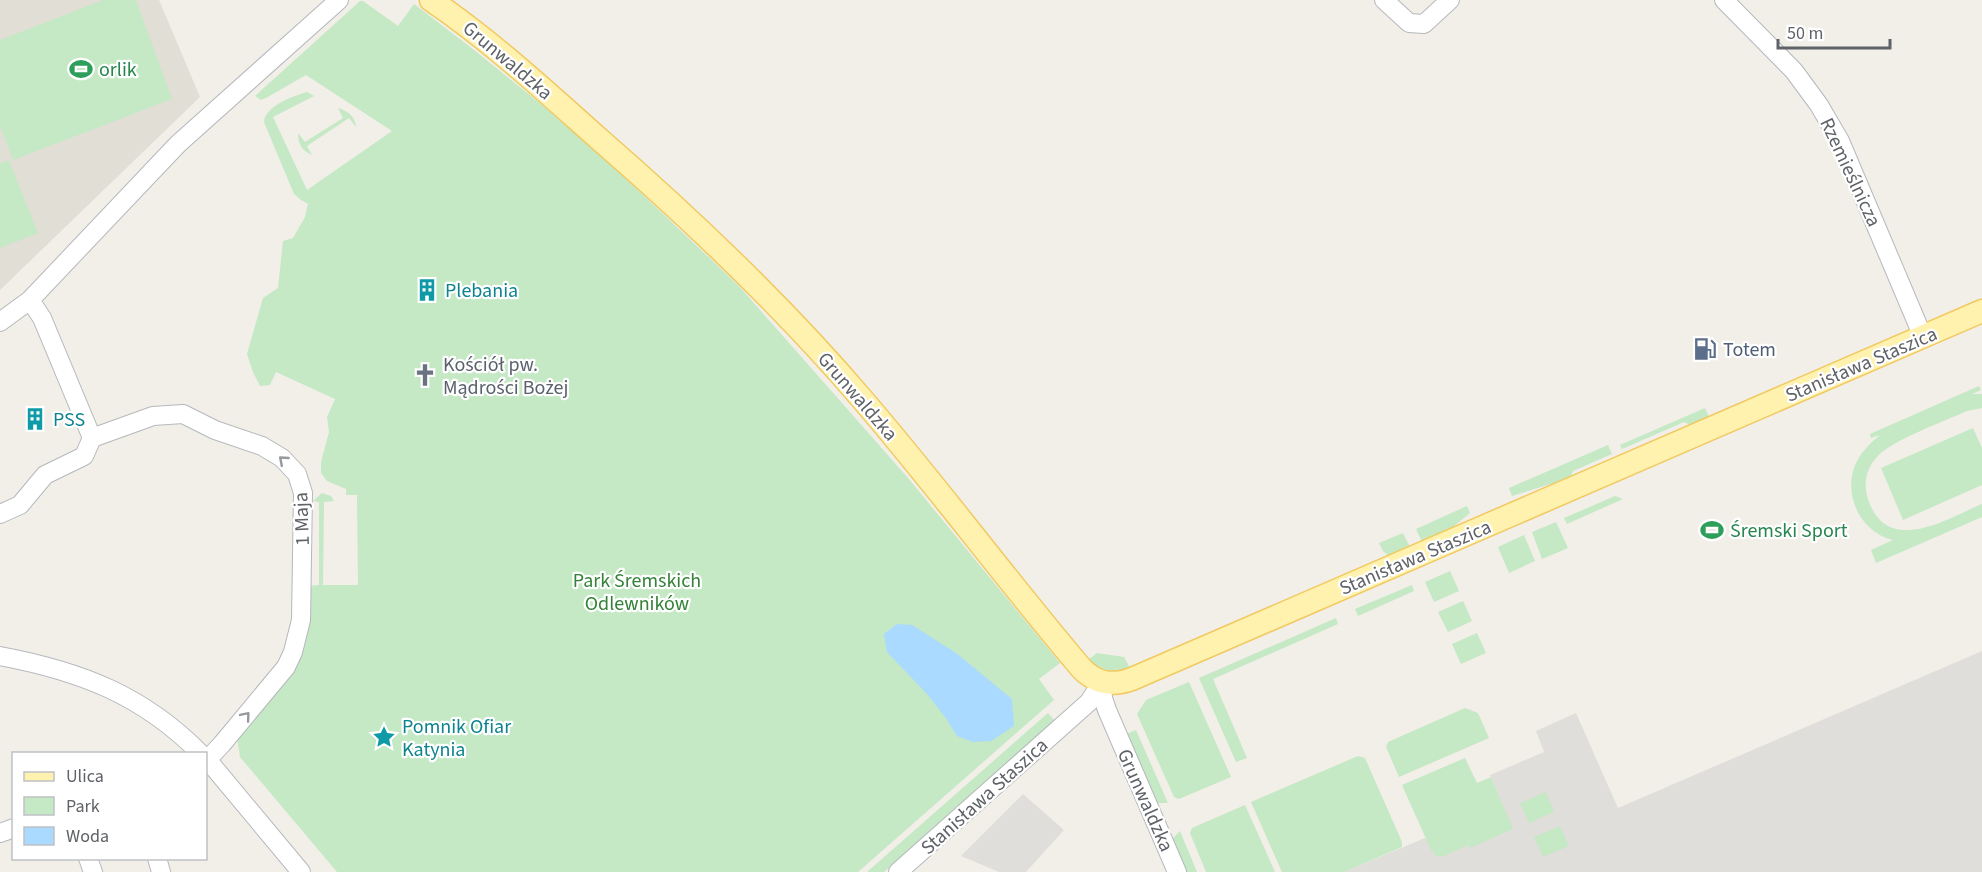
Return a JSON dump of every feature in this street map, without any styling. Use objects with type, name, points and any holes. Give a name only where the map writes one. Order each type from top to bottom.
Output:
[{"type":"main road","name":"Grunwaldzka","points":[[431,0],[486,40],[650,183],[819,350],[863,400],[1082,669],[1094,679],[1102,682]]},
{"type":"main road","name":"Stanisława Staszica","points":[[1102,682],[1117,683],[1132,679],[1982,311]]},
{"type":"street","points":[[0,322],[30,300],[178,144],[339,0]]},
{"type":"street","points":[[1384,0],[1409,23],[1424,24],[1450,0]]},
{"type":"street","name":"Rzemieślnicza","points":[[1724,0],[1794,71],[1819,105],[1840,141],[1923,337]]},
{"type":"street","points":[[0,514],[20,505],[45,475],[84,456],[92,438],[42,318],[30,300]]},
{"type":"street","name":"1 Maja","points":[[92,438],[153,416],[183,414],[215,430],[262,446],[282,458],[297,474],[303,493],[303,542],[301,620],[293,652],[286,667],[222,744],[207,755]]},
{"type":"street","points":[[0,656],[73,673],[111,689],[166,723],[198,752]]},
{"type":"street","name":"Stanisława Staszica","points":[[898,872],[1089,702],[1102,682]]},
{"type":"street","name":"Grunwaldzka","points":[[1102,682],[1104,704],[1177,872]]},
{"type":"street","points":[[207,761],[301,872]]},
{"type":"shaded area","points":[[0,0],[159,0],[200,97],[0,290]]},
{"type":"shaded area","points":[[1982,651],[1982,872],[1344,872],[1503,807],[1490,775],[1544,752],[1536,731],[1576,713],[1618,808]]},
{"type":"shaded area","points":[[1023,794],[1064,830],[1026,872],[999,872],[961,856]]},
{"type":"green space","name":"orlik","points":[[103,0],[136,0],[172,99],[13,160],[0,126],[0,40]]},
{"type":"green space","name":"Park Śremskich Odlewników","points":[[360,1],[398,26],[414,4],[582,137],[738,285],[908,478],[1060,663],[1039,679],[1054,700],[858,872],[337,872],[240,757],[237,737],[292,672],[303,651],[308,627],[308,586],[319,585],[319,502],[313,501],[322,493],[331,496],[334,501],[324,502],[323,585],[358,585],[357,495],[346,495],[346,489],[327,481],[321,473],[321,462],[329,432],[327,417],[335,399],[276,372],[270,385],[260,386],[247,354],[263,298],[278,288],[283,241],[293,238],[305,217],[308,204],[294,194],[264,122],[269,111],[288,99],[307,92],[314,96],[273,117],[307,190],[392,131],[306,75],[266,98],[261,100],[255,96]]},
{"type":"green space","points":[[338,108],[350,114],[356,127],[349,118],[307,146],[312,155],[303,149],[298,133],[305,142],[343,118]]},
{"type":"green space","points":[[9,160],[38,233],[0,248],[0,163]]},
{"type":"green space","points":[[1979,386],[1981,390],[1972,394],[1982,394],[1982,408],[1967,411],[1894,444],[1877,457],[1870,466],[1866,477],[1866,488],[1868,499],[1877,516],[1889,526],[1903,530],[1919,529],[1936,524],[1982,504],[1982,517],[1876,563],[1871,550],[1893,540],[1872,530],[1864,522],[1858,513],[1852,491],[1856,463],[1880,435],[1871,438],[1870,434]]},
{"type":"green space","points":[[1705,408],[1709,417],[1692,426],[1684,422],[1622,449],[1620,445]]},
{"type":"green space","points":[[1973,428],[1982,448],[1982,485],[1903,520],[1881,468]]},
{"type":"green space","points":[[1608,445],[1612,454],[1573,471],[1570,478],[1512,496],[1509,488]]},
{"type":"green space","points":[[1615,496],[1623,499],[1567,524],[1564,518]]},
{"type":"green space","points":[[1467,506],[1470,513],[1448,531],[1422,542],[1416,529]]},
{"type":"green space","points":[[1556,522],[1568,548],[1542,559],[1532,532]]},
{"type":"green space","points":[[1403,533],[1410,547],[1389,556],[1379,543]]},
{"type":"green space","points":[[1524,535],[1535,561],[1509,573],[1498,547]]},
{"type":"green space","points":[[1450,571],[1459,591],[1434,602],[1425,582]]},
{"type":"green space","points":[[1412,585],[1414,591],[1358,616],[1355,609]]},
{"type":"green space","points":[[1463,601],[1472,621],[1448,632],[1438,612]]},
{"type":"green space","points":[[1336,618],[1338,624],[1213,679],[1247,758],[1236,762],[1199,678]]},
{"type":"green space","points":[[1477,633],[1486,653],[1461,664],[1452,644]]},
{"type":"green space","points":[[1097,653],[1124,657],[1130,668],[1114,671],[1098,667],[1088,660]]},
{"type":"green space","points":[[1189,682],[1231,777],[1179,799],[1174,797],[1137,714],[1146,700]]},
{"type":"green space","points":[[1465,708],[1478,713],[1489,738],[1399,777],[1386,747],[1388,742]]},
{"type":"green space","points":[[1048,713],[1055,721],[884,872],[867,872]]},
{"type":"green space","points":[[1136,730],[1168,803],[1157,803],[1126,734]]},
{"type":"green space","points":[[1358,756],[1365,758],[1402,842],[1402,847],[1344,872],[1282,872],[1251,802]]},
{"type":"green space","points":[[1465,758],[1477,783],[1491,777],[1513,829],[1470,848],[1468,845],[1444,856],[1436,856],[1431,850],[1402,785]]},
{"type":"green space","points":[[1546,792],[1554,812],[1529,823],[1520,803]]},
{"type":"green space","points":[[1245,805],[1275,872],[1206,872],[1190,833],[1192,828]]},
{"type":"green space","points":[[1560,826],[1569,846],[1543,857],[1534,837]]},
{"type":"green space","points":[[1180,831],[1197,872],[1186,872],[1172,839]]},
{"type":"water","points":[[897,624],[912,625],[956,653],[1012,699],[1014,726],[991,741],[973,742],[957,736],[927,694],[887,652],[884,634]]},
{"type":"place","name":"orlik","points":[[81,69]]},
{"type":"place","name":"Plebania","points":[[427,290]]},
{"type":"place","name":"Totem","points":[[1705,349]]},
{"type":"place","name":"Kościół pw. Mądrości Bożej","points":[[425,375]]},
{"type":"place","name":"PSS","points":[[35,419]]},
{"type":"place","name":"Śremski Sport","points":[[1712,530]]},
{"type":"place","name":"Pomnik Ofiar Katynia","points":[[384,737]]}]
